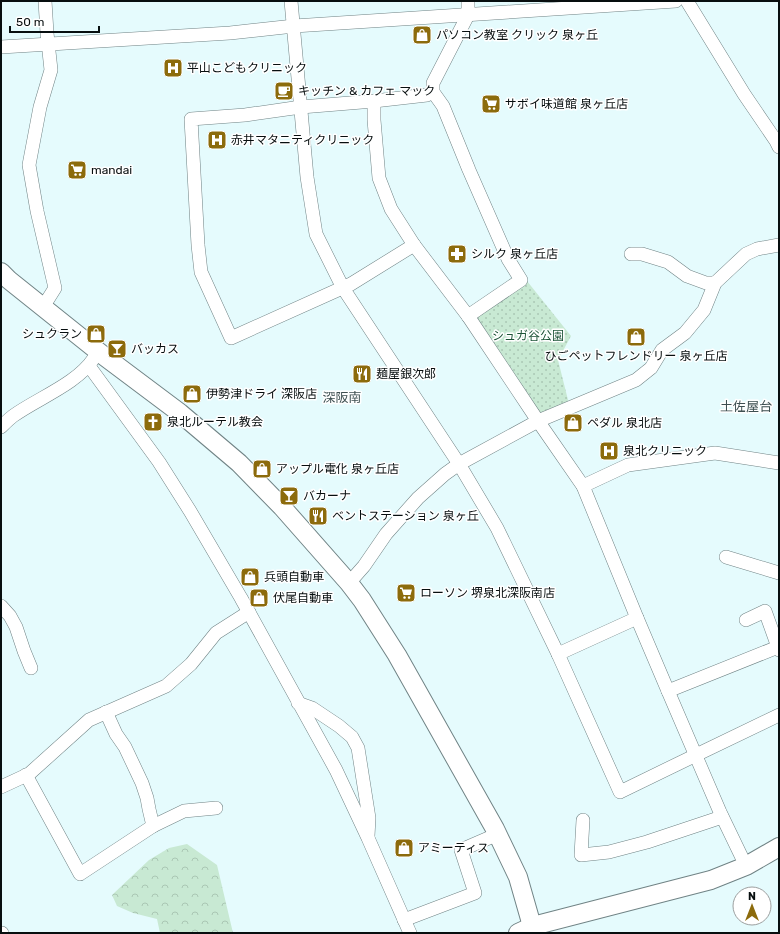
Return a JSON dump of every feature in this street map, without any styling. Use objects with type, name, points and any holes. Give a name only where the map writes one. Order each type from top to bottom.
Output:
[{"type":"street","points":[[43,307],[55,288],[37,211],[29,165],[40,107],[51,70],[45,1]]},
{"type":"street","points":[[291,1],[307,177],[316,234],[343,288],[459,464],[497,528],[558,654],[620,792],[779,715]]},
{"type":"street","points":[[468,1],[468,15],[433,83],[433,92],[443,106],[505,252],[520,280],[468,316]]},
{"type":"street","points":[[1,47],[48,39],[230,33],[294,26],[676,1]]},
{"type":"street","points":[[687,1],[779,148]]},
{"type":"street","points":[[414,245],[351,284],[231,338],[201,272],[198,245],[191,119],[245,115],[301,107],[374,101],[427,95],[433,92]]},
{"type":"street","points":[[374,101],[374,120],[379,178],[391,209],[414,245],[468,316],[583,486],[637,618],[722,817],[746,866]]},
{"type":"street","points":[[349,582],[364,566],[386,534],[418,498],[445,474],[459,464],[538,421],[636,380],[651,368],[662,350],[685,333],[704,310],[715,283],[746,254],[757,249],[779,246]]},
{"type":"street","points":[[632,254],[642,254],[668,262],[687,276],[706,283],[715,283]]},
{"type":"street","points":[[1,272],[43,307],[94,359],[190,512],[249,612],[336,770],[410,933]]},
{"type":"street","points":[[1,426],[13,416],[68,383],[94,359]]},
{"type":"street","points":[[94,359],[180,413],[239,463],[282,506],[349,582],[397,655],[498,834],[518,877],[528,931],[711,880],[746,866],[779,847]]},
{"type":"street","points":[[583,486],[628,465],[715,453],[779,463]]},
{"type":"street","points":[[726,557],[779,573]]},
{"type":"street","points":[[1,606],[10,616],[16,627],[31,668]]},
{"type":"street","points":[[668,691],[778,648],[765,611],[746,620]]},
{"type":"street","points":[[1,787],[29,774],[89,720],[166,686],[191,664],[216,633],[249,612]]},
{"type":"street","points":[[558,654],[637,618]]},
{"type":"street","points":[[298,703],[312,708],[339,726],[352,737],[358,748],[370,818],[368,838]]},
{"type":"street","points":[[106,712],[142,783],[153,826]]},
{"type":"street","points":[[26,775],[80,874],[153,826],[184,811],[216,808]]},
{"type":"street","points":[[583,820],[581,855],[609,852],[647,842],[722,817]]},
{"type":"street","points":[[404,920],[475,894],[461,850],[498,834]]},
{"type":"green space","name":"シュガ谷公園","points":[[527,281],[571,336],[558,360],[569,404],[546,414],[538,412],[474,317]]},
{"type":"green space","points":[[187,844],[217,865],[233,933],[160,933],[157,919],[133,913],[117,906],[112,895],[149,860],[169,848]]},
{"type":"place","name":"パソコン教室 クリック 泉ヶ丘","points":[[422,35]]},
{"type":"place","name":"平山こどもクリニック","points":[[173,68]]},
{"type":"place","name":"キッチン & カフェ マック","points":[[284,91]]},
{"type":"place","name":"サボイ味道館 泉ヶ丘店","points":[[491,104]]},
{"type":"place","name":"赤井マタニティクリニック","points":[[217,140]]},
{"type":"place","name":"mandai","points":[[77,170]]},
{"type":"place","name":"シルク 泉ヶ丘店","points":[[457,254]]},
{"type":"place","name":"シュクラン","points":[[96,334]]},
{"type":"place","name":"ひごペットフレンドリー 泉ヶ丘店","points":[[636,337]]},
{"type":"place","name":"バッカス","points":[[117,349]]},
{"type":"place","name":"麺屋銀次郎","points":[[362,374]]},
{"type":"place","name":"伊勢津ドライ 深阪店","points":[[192,394]]},
{"type":"place","name":"泉北ルーテル教会","points":[[153,422]]},
{"type":"place","name":"ペダル 泉北店","points":[[573,423]]},
{"type":"place","name":"泉北クリニック","points":[[609,451]]},
{"type":"place","name":"アップル電化 泉ヶ丘店","points":[[262,469]]},
{"type":"place","name":"バカーナ","points":[[289,496]]},
{"type":"place","name":"ベントステーション 泉ヶ丘","points":[[318,516]]},
{"type":"place","name":"兵頭自動車","points":[[250,577]]},
{"type":"place","name":"ローソン 堺泉北深阪南店","points":[[406,593]]},
{"type":"place","name":"伏尾自動車","points":[[259,598]]},
{"type":"place","name":"アミーティス","points":[[404,848]]},
{"type":"district","name":"深阪南","points":[[342,397]]},
{"type":"district","name":"土佐屋台","points":[[746,406]]}]
